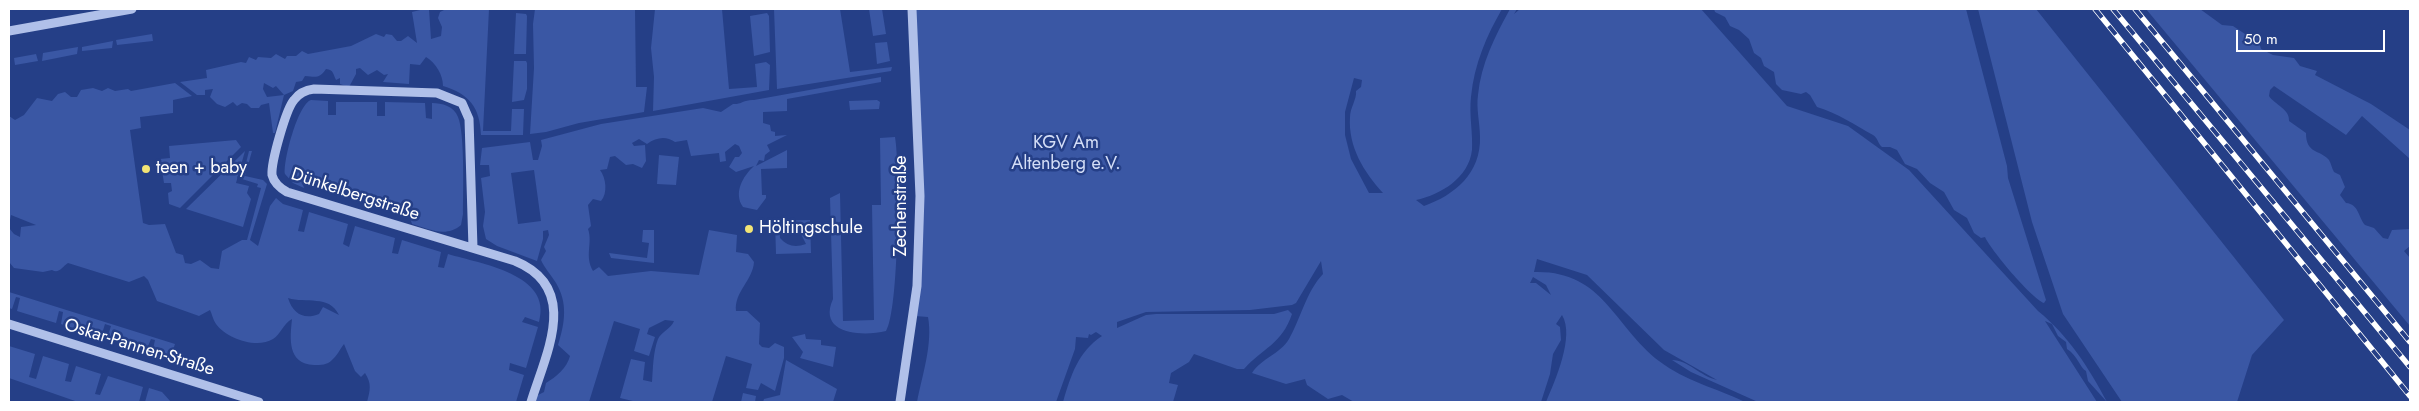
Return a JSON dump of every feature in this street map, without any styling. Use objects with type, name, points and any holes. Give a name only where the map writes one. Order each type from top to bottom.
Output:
[{"type":"street","points":[[9,30],[132,9]]},
{"type":"street","name":"Zechenstraße","points":[[900,402],[917,286],[920,206],[912,9]]},
{"type":"street","name":"Dünkelbergstraße","points":[[473,248],[469,119],[462,103],[449,96],[437,93],[314,89],[302,93],[294,100],[289,110],[273,166],[273,179],[280,188],[287,192],[473,248],[526,266],[540,276],[552,296],[554,323],[531,402]]},
{"type":"street","name":"Oskar-Pannen-Straße","points":[[9,324],[259,402]]},
{"type":"green space","points":[[429,9],[431,39],[441,36],[442,27],[438,18],[440,12],[446,9],[489,9],[483,131],[511,131],[512,109],[524,109],[523,135],[481,135],[478,117],[471,103],[460,93],[443,86],[438,70],[426,57],[420,65],[410,64],[409,84],[383,82],[388,74],[384,75],[377,70],[368,75],[360,68],[356,69],[356,74],[349,87],[340,84],[340,78],[336,80],[331,70],[326,69],[317,77],[305,76],[302,81],[296,82],[293,91],[284,95],[275,133],[273,133],[269,103],[261,105],[259,108],[251,108],[247,104],[242,103],[237,106],[233,102],[225,107],[217,104],[210,97],[213,89],[205,90],[205,95],[197,95],[180,82],[207,78],[206,70],[241,62],[246,63],[249,57],[256,60],[258,57],[271,58],[276,54],[285,59],[287,56],[296,56],[302,51],[308,54],[351,46],[376,34],[384,37],[386,34],[392,35],[397,41],[401,41],[408,36],[417,43],[412,12]],"holes":[[[264,83],[273,88],[276,86],[284,95],[267,97],[263,89]]]},
{"type":"green space","points":[[535,9],[635,9],[636,87],[647,87],[644,112],[579,123],[546,132],[530,134]]},
{"type":"green space","points":[[655,9],[722,9],[729,89],[757,87],[755,64],[766,62],[770,65],[769,90],[653,111],[654,77],[651,48]]},
{"type":"green space","points":[[774,9],[840,9],[850,72],[892,67],[891,71],[777,89]]},
{"type":"green space","points":[[869,9],[882,9],[886,34],[873,36]]},
{"type":"green space","name":"KGV Am Altenberg e.V.","points":[[912,9],[1502,9],[1486,40],[1475,73],[1471,104],[1472,150],[1470,160],[1452,184],[1425,198],[1416,200],[1424,206],[1456,189],[1471,172],[1476,161],[1480,137],[1477,106],[1482,72],[1499,29],[1510,9],[1517,9],[1514,14],[1520,9],[1701,9],[1787,106],[1848,126],[1909,170],[2038,311],[2049,320],[2068,341],[2093,377],[2107,402],[2088,381],[2086,371],[2067,349],[2066,342],[2058,336],[2052,324],[2045,321],[2097,402],[1758,402],[1691,372],[1672,360],[1689,365],[1717,380],[1664,350],[1587,275],[1537,259],[1534,272],[1557,274],[1576,280],[1592,290],[1605,302],[1643,347],[1669,368],[1745,402],[1546,402],[1565,346],[1566,334],[1562,315],[1556,324],[1560,327],[1561,340],[1553,354],[1550,374],[1541,402],[1354,402],[1342,395],[1328,399],[1307,385],[1305,379],[1286,384],[1252,373],[1261,363],[1281,349],[1289,339],[1312,289],[1323,274],[1321,261],[1296,303],[1292,305],[1250,310],[1146,312],[1117,322],[1117,328],[1146,315],[1156,314],[1274,314],[1288,310],[1292,314],[1288,324],[1277,339],[1244,369],[1237,369],[1194,354],[1189,362],[1171,373],[1169,383],[1178,385],[1173,402],[1063,402],[1076,365],[1087,349],[1102,336],[1096,332],[1091,335],[1089,334],[1088,338],[1076,337],[1075,349],[1056,402],[917,402],[929,338],[928,317],[915,316],[919,254]],"holes":[[[1354,78],[1362,80],[1361,87],[1356,91],[1350,114],[1352,139],[1364,168],[1383,193],[1369,193],[1351,159],[1345,135],[1345,112]],[[1533,277],[1546,285],[1551,295],[1536,283],[1530,283]]]},
{"type":"green space","points":[[1714,9],[1966,9],[2007,166],[2008,178],[2046,300],[2044,303],[2011,273],[1985,237],[1981,238],[1974,233],[1967,218],[1954,210],[1944,192],[1930,183],[1917,169],[1905,164],[1897,150],[1890,147],[1882,147],[1873,135],[1839,116],[1817,107],[1806,92],[1801,94],[1782,90],[1776,84],[1774,72],[1764,66],[1761,58],[1754,53],[1749,39],[1739,30],[1730,26],[1725,17],[1715,12]]},
{"type":"green space","points":[[1978,9],[2036,9],[2284,320],[2252,355],[2237,402],[2122,402],[2063,314],[2032,222]]},
{"type":"green space","points":[[2146,9],[2200,9],[2222,25],[2233,26],[2245,34],[2251,34],[2258,38],[2261,49],[2273,55],[2294,58],[2300,66],[2317,71],[2315,75],[2371,104],[2410,130],[2410,159],[2362,116],[2346,135],[2274,86],[2270,90],[2269,96],[2285,110],[2289,121],[2306,133],[2308,145],[2329,160],[2334,172],[2340,175],[2345,187],[2340,195],[2346,203],[2356,208],[2365,225],[2374,228],[2383,238],[2388,239],[2392,230],[2410,229],[2410,246],[2404,251],[2410,258],[2410,326]]},
{"type":"green space","points":[[516,13],[526,14],[527,16],[526,54],[514,54]]},
{"type":"green space","points":[[767,13],[769,16],[770,52],[754,56],[750,16]]},
{"type":"green space","points":[[152,34],[153,41],[117,45],[116,40]]},
{"type":"green space","points":[[113,41],[112,48],[82,51],[82,47]]},
{"type":"green space","points":[[887,42],[890,61],[877,64],[875,43]]},
{"type":"green space","points":[[78,47],[77,54],[42,61],[43,53]]},
{"type":"green space","points":[[36,54],[38,61],[15,65],[14,58]]},
{"type":"green space","points":[[514,61],[526,61],[527,63],[527,89],[524,100],[512,102]]},
{"type":"green space","points":[[881,77],[881,82],[787,99],[787,111],[763,112],[763,123],[770,125],[771,131],[775,132],[775,136],[787,135],[767,145],[770,151],[765,155],[764,161],[759,160],[756,166],[787,150],[787,168],[761,169],[762,195],[766,195],[766,198],[757,210],[743,207],[739,196],[743,180],[754,166],[736,172],[729,167],[735,157],[739,157],[742,153],[739,146],[735,144],[725,152],[726,161],[720,162],[719,153],[691,156],[687,140],[675,142],[661,138],[647,144],[639,139],[632,143],[634,146],[645,145],[646,161],[642,168],[633,164],[626,165],[615,156],[610,157],[607,169],[600,170],[605,181],[605,194],[601,201],[593,199],[588,205],[591,226],[588,229],[590,239],[589,260],[593,271],[599,267],[608,276],[651,271],[699,275],[709,230],[737,235],[736,252],[748,254],[754,262],[750,275],[738,298],[736,311],[747,311],[760,323],[759,344],[762,347],[769,348],[775,343],[784,347],[784,358],[775,391],[761,383],[758,390],[746,388],[752,364],[726,356],[712,402],[637,402],[620,398],[631,359],[645,362],[643,380],[652,382],[656,344],[658,339],[674,321],[665,320],[649,328],[647,334],[655,337],[649,356],[634,351],[640,329],[614,321],[589,402],[531,402],[534,397],[544,392],[546,383],[561,372],[570,356],[558,345],[564,321],[564,306],[556,283],[541,260],[546,251],[544,247],[549,235],[548,230],[543,231],[543,239],[537,261],[497,246],[486,239],[483,226],[485,212],[481,178],[490,176],[489,165],[480,165],[482,148],[530,142],[533,160],[538,160],[542,146],[541,140],[601,124],[703,108],[721,112],[733,104]],"holes":[[[534,170],[541,221],[518,224],[511,173]]]},
{"type":"green space","points":[[175,83],[192,96],[173,100],[173,113],[140,117],[141,128],[130,130],[143,223],[149,225],[165,224],[176,253],[183,255],[185,263],[191,264],[200,260],[211,268],[219,269],[222,251],[242,240],[247,240],[261,188],[257,187],[258,184],[242,179],[249,151],[252,151],[245,176],[263,180],[267,184],[250,240],[258,246],[270,206],[276,198],[283,204],[303,210],[298,231],[304,232],[309,212],[348,224],[343,244],[349,247],[355,226],[395,238],[392,253],[398,254],[402,240],[441,252],[438,267],[444,268],[448,254],[495,267],[525,282],[535,293],[540,306],[539,322],[525,317],[522,322],[538,327],[526,368],[510,363],[509,370],[524,375],[516,402],[367,402],[370,390],[369,380],[365,373],[361,377],[355,371],[344,344],[334,358],[326,364],[305,364],[299,360],[292,349],[292,319],[273,339],[266,342],[251,343],[227,334],[215,322],[210,310],[199,316],[157,301],[148,280],[144,276],[129,282],[68,263],[57,271],[43,272],[14,268],[9,262],[9,228],[20,237],[21,227],[36,225],[11,215],[9,225],[9,116],[15,120],[24,115],[37,98],[52,101],[58,94],[65,92],[71,97],[77,97],[81,90],[93,88],[102,91],[108,88],[115,91],[128,89],[131,91]],"holes":[[[288,298],[329,304],[335,308],[339,315],[323,307],[319,314],[304,316],[296,312]]]},
{"type":"green space","points":[[311,100],[328,101],[328,115],[336,115],[336,102],[377,102],[377,116],[385,116],[385,102],[425,103],[426,118],[432,119],[432,103],[444,105],[454,110],[460,125],[463,149],[463,214],[461,225],[455,229],[443,232],[431,230],[412,224],[406,206],[320,182],[300,174],[304,188],[293,183],[285,174],[286,158],[292,134],[301,111]]},
{"type":"green space","points":[[877,100],[880,102],[879,109],[850,110],[849,101]]},
{"type":"green space","points":[[895,137],[898,205],[896,268],[890,318],[886,331],[854,333],[836,326],[831,320],[830,311],[833,299],[830,198],[840,193],[843,321],[874,320],[872,205],[881,205],[880,138]]},
{"type":"green space","points":[[236,140],[241,147],[180,208],[169,204],[168,193],[172,191],[171,183],[164,183],[160,159],[170,158],[169,146]]},
{"type":"green space","points":[[245,151],[236,183],[249,186],[247,193],[251,199],[243,227],[186,209]]},
{"type":"green space","points":[[659,155],[679,157],[676,185],[657,184]]},
{"type":"green space","points":[[810,220],[811,253],[776,254],[775,221]],"holes":[[[802,224],[800,232],[806,244],[792,246],[780,238],[779,228],[783,225]]]},
{"type":"green space","points":[[643,230],[654,230],[654,263],[611,258],[609,253],[647,258],[649,243],[642,242]]},
{"type":"green space","points":[[9,292],[175,344],[170,359],[152,354],[155,340],[151,339],[146,351],[107,339],[111,326],[105,324],[101,337],[61,324],[63,312],[59,311],[56,323],[17,311],[20,298],[16,297],[12,309],[9,308]]},
{"type":"green space","points":[[805,334],[806,339],[821,340],[821,345],[836,347],[833,367],[800,358],[803,352],[792,337]]},
{"type":"green space","points":[[9,346],[35,354],[29,377],[36,379],[43,356],[69,364],[65,381],[71,382],[76,366],[101,374],[95,394],[100,395],[108,376],[143,387],[139,402],[78,402],[9,378]]},
{"type":"green space","points":[[786,360],[837,389],[833,402],[763,402],[764,399],[780,395]]},
{"type":"green space","points":[[149,388],[162,392],[171,402],[145,402]]},
{"type":"green space","points":[[743,393],[756,396],[755,402],[741,402]]},
{"type":"railway","points":[[2095,9],[2410,396]]},
{"type":"railway","points":[[2113,9],[2410,367]]},
{"type":"railway","points":[[2135,9],[2410,342]]},
{"type":"place","name":"teen + baby","points":[[146,169]]},
{"type":"place","name":"Höltingschule","points":[[749,229]]}]
